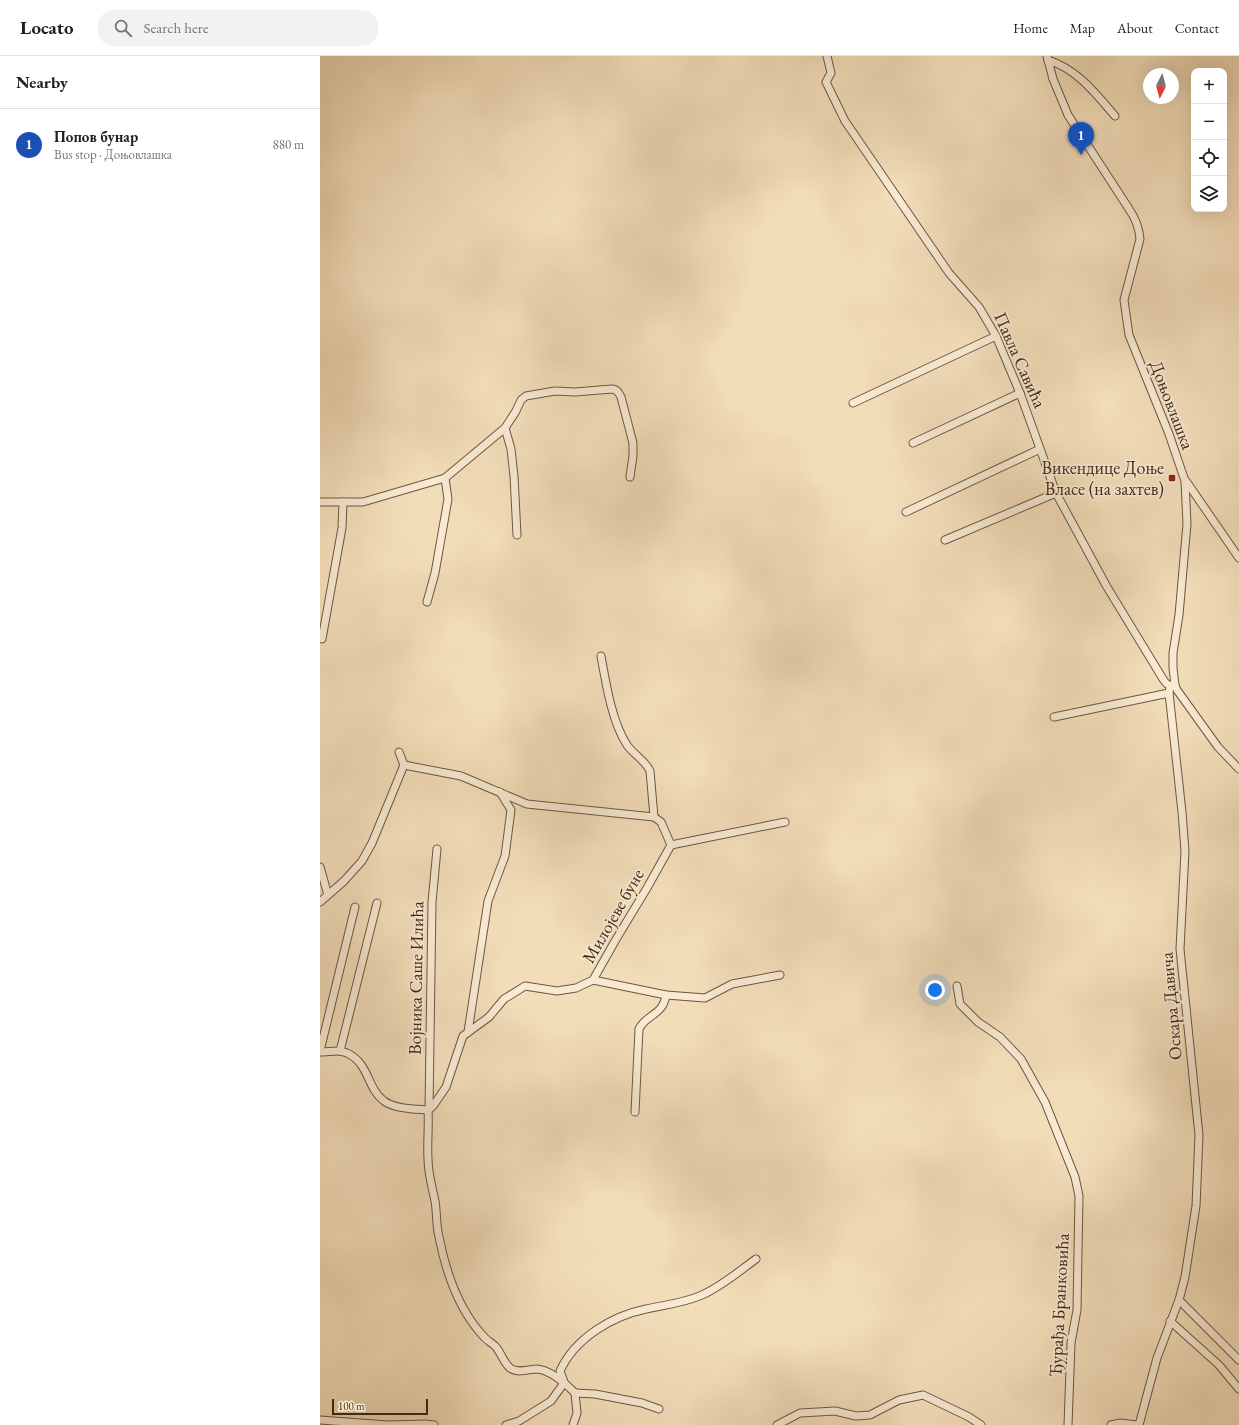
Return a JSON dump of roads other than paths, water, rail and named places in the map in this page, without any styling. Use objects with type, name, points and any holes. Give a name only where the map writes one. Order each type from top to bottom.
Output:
[{"type":"street","name":"Павла Савића","points":[[827,56],[832,73],[826,82],[844,121],[949,273],[979,307],[996,336],[1020,393],[1056,493],[1107,587],[1166,684],[1173,685]]},
{"type":"street","points":[[1048,58],[1073,72],[1116,116]]},
{"type":"street","name":"Доњовлашка","points":[[1048,58],[1053,79],[1068,115],[1137,222],[1140,239],[1124,300],[1129,335],[1169,434],[1185,481],[1186,538],[1179,615],[1173,653],[1173,685],[1218,747],[1239,769]]},
{"type":"street","points":[[853,403],[996,336]]},
{"type":"street","points":[[320,502],[363,502],[445,478],[505,428],[521,400],[526,396],[555,391],[576,392],[612,388],[616,389],[621,397],[633,443],[630,477]]},
{"type":"street","points":[[913,443],[1020,393]]},
{"type":"street","points":[[505,428],[511,449],[517,535]]},
{"type":"street","points":[[906,512],[1040,449]]},
{"type":"street","points":[[427,602],[435,573],[448,499],[445,478]]},
{"type":"street","points":[[1185,481],[1239,558]]},
{"type":"street","points":[[945,540],[1056,493]]},
{"type":"street","points":[[322,639],[342,528],[343,502]]},
{"type":"street","points":[[600,656],[617,726],[628,746],[647,764],[650,771],[654,817]]},
{"type":"street","name":"Оскара Давича","points":[[1138,1425],[1157,1358],[1179,1300],[1185,1277],[1196,1206],[1199,1135],[1180,949],[1185,851],[1169,693],[1173,685]]},
{"type":"street","points":[[1054,717],[1169,693]]},
{"type":"street","points":[[320,902],[344,881],[362,861],[372,843],[404,765],[399,752]]},
{"type":"street","points":[[404,765],[461,776],[526,804],[654,817],[661,822],[671,845],[785,822]]},
{"type":"street","name":"Милојеве буне","points":[[468,1032],[488,901],[505,856],[511,810],[500,792]]},
{"type":"street","name":"Милојеве буне","points":[[430,1108],[446,1087],[463,1036],[489,1017],[504,999],[525,986],[557,991],[576,988],[594,980],[671,845]]},
{"type":"street","name":"Војника Саше Илића","points":[[437,849],[432,902],[430,1108],[427,1146],[428,1171],[435,1201],[439,1237],[448,1273],[462,1305],[471,1319],[486,1338],[496,1347],[510,1368],[520,1371],[537,1369],[543,1370],[564,1383],[575,1393]]},
{"type":"street","points":[[320,867],[328,895]]},
{"type":"street","points":[[340,1051],[377,903]]},
{"type":"street","points":[[355,907],[320,1052],[340,1051],[350,1055],[363,1066],[374,1089],[383,1100],[394,1105],[430,1108]]},
{"type":"street","points":[[594,980],[666,995],[705,998],[732,984],[780,975]]},
{"type":"street","name":"Ђурађа Бранковића","points":[[957,986],[960,1004],[978,1022],[1000,1037],[1021,1059],[1045,1102],[1076,1177],[1079,1196],[1078,1310],[1071,1343],[1068,1425]]},
{"type":"street","points":[[635,1112],[639,1029],[642,1023],[661,1009],[665,1002],[666,995]]},
{"type":"street","points":[[506,1425],[518,1421],[551,1401],[564,1383],[560,1371],[563,1364],[573,1349],[592,1333],[626,1315],[644,1309],[677,1303],[701,1296],[715,1289],[756,1259]]},
{"type":"street","points":[[1179,1300],[1239,1360]]},
{"type":"street","points":[[1170,1321],[1219,1365],[1239,1389]]},
{"type":"street","points":[[573,1425],[577,1413],[575,1393],[595,1394],[642,1403],[659,1409]]},
{"type":"street","points":[[777,1425],[800,1412],[835,1411],[856,1416],[870,1415],[899,1400],[923,1395],[969,1417],[981,1425]]},
{"type":"street","points":[[320,1420],[388,1425],[434,1425]]},
{"type":"street","points":[[1111,1425],[1120,1423],[1138,1425]]},
{"type":"place","name":"Попов бунар","points":[[1081,155]]},
{"type":"place","name":"Викендице Доње Власе (на захтев)","points":[[1172,478]]}]
